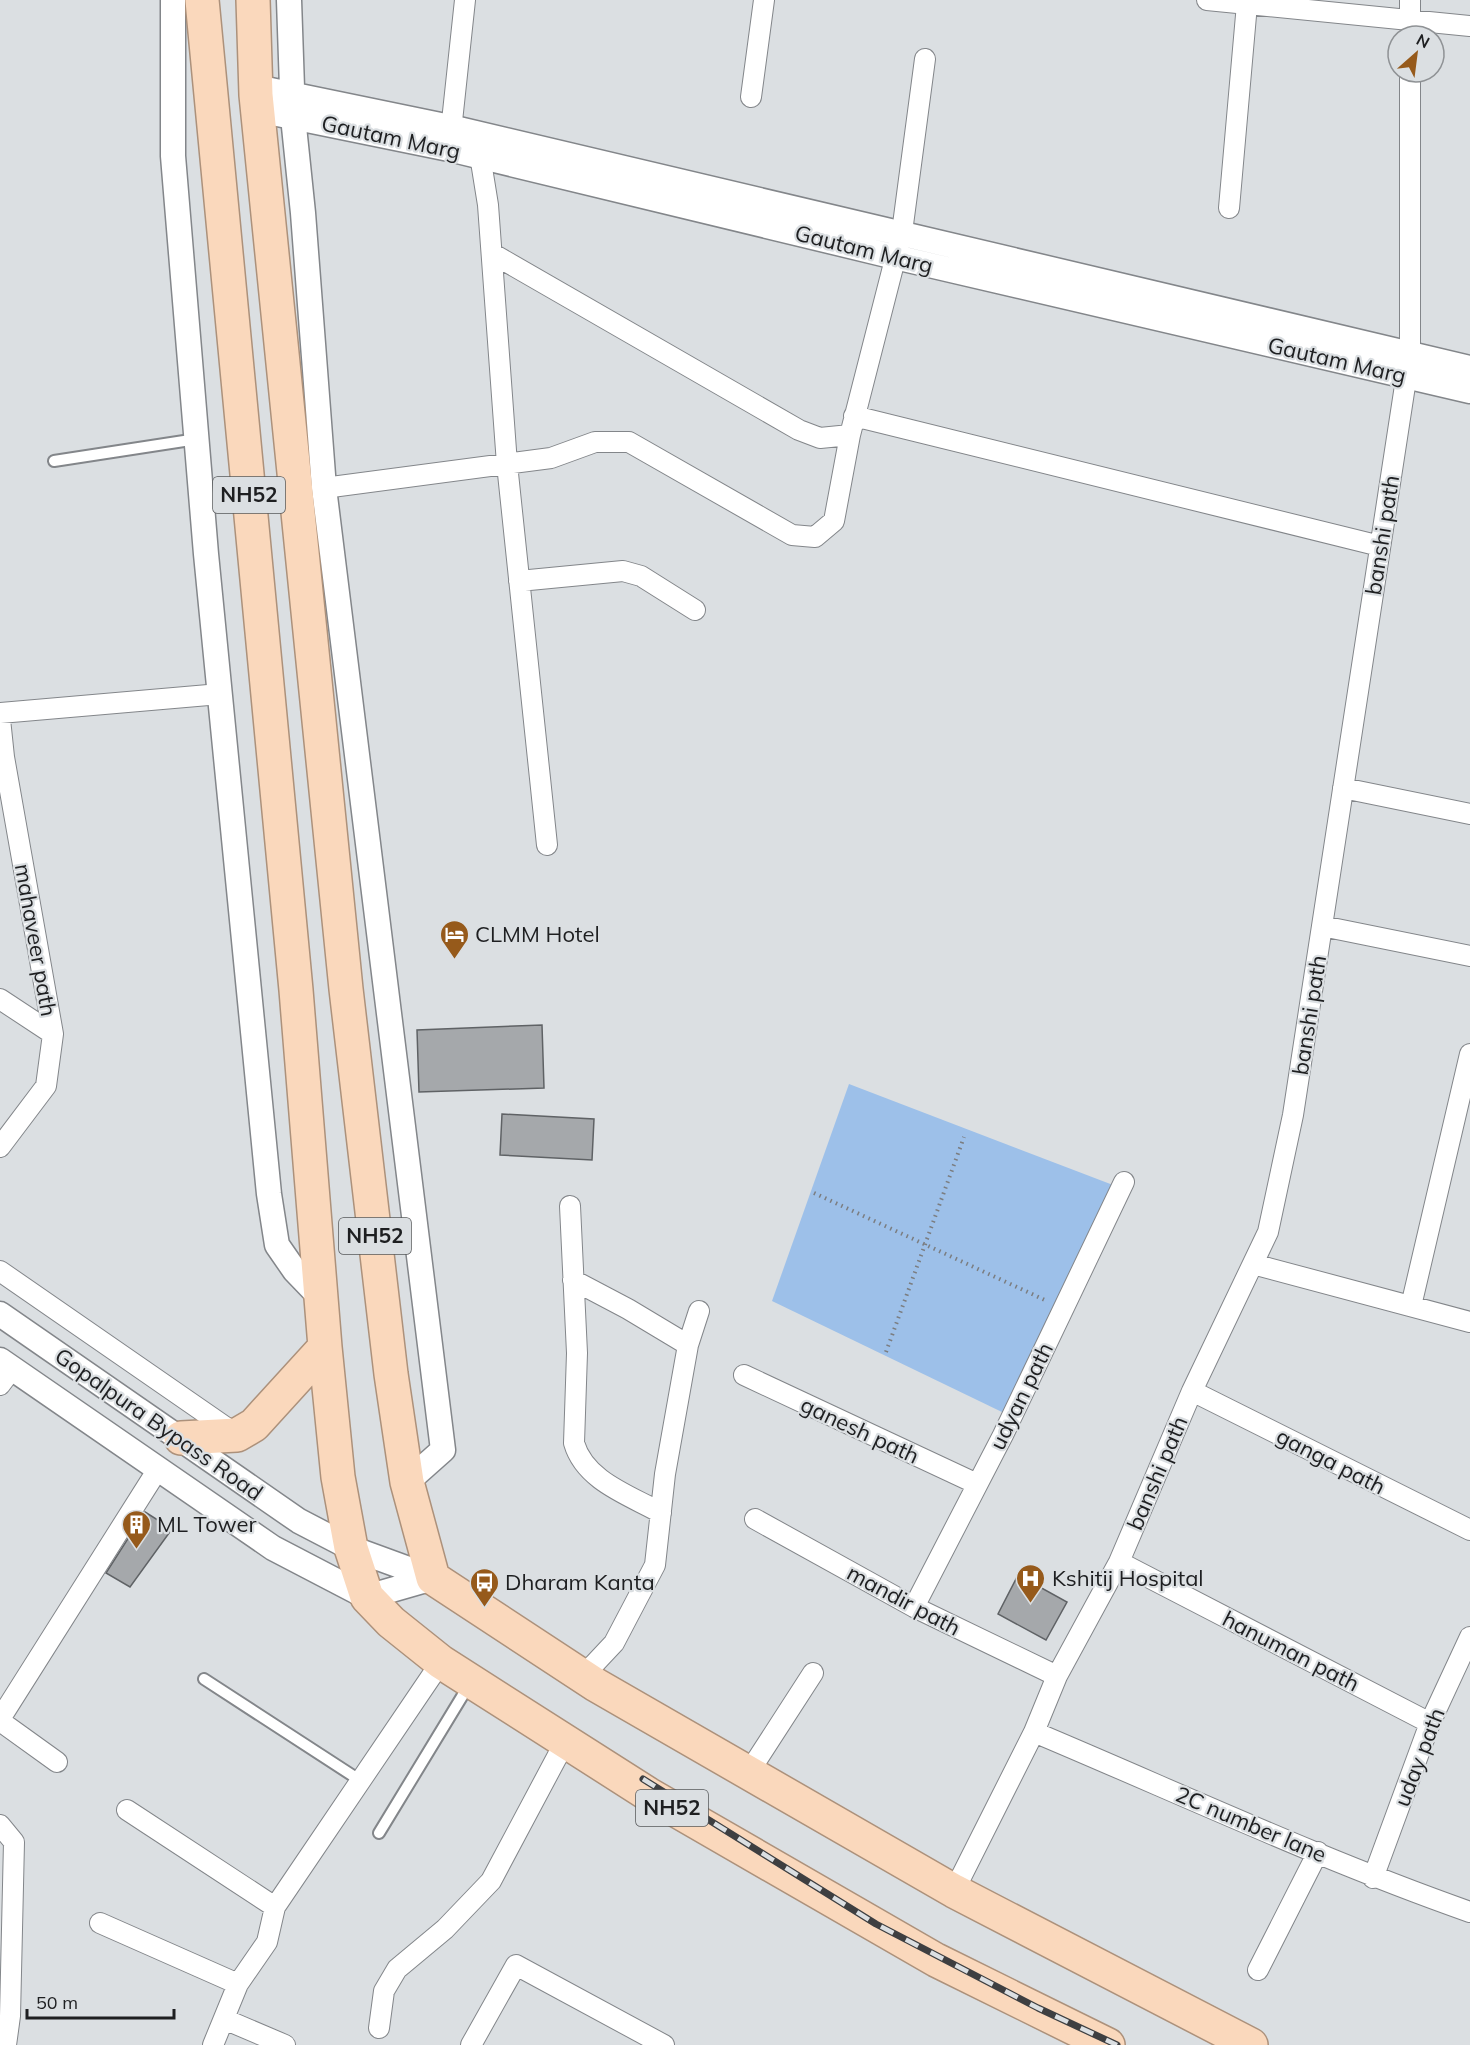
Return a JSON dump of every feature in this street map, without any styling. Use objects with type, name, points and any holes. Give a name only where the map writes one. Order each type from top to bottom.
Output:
[{"type":"highway","name":"NH52","points":[[202,0],[294,978],[320,1297],[338,1477],[351,1548],[367,1597],[391,1622],[441,1662],[565,1742],[752,1855],[926,1954],[1108,2045]]},
{"type":"highway","name":"NH52","points":[[253,0],[257,99],[346,989],[391,1374],[407,1482],[433,1578]]},
{"type":"highway","points":[[181,1438],[237,1435],[254,1425],[325,1347]]},
{"type":"highway","points":[[433,1578],[583,1677],[954,1891],[1251,2045]]},
{"type":"street","points":[[173,0],[172,156],[220,694],[269,1194],[277,1245],[295,1271],[320,1297]]},
{"type":"street","points":[[289,0],[292,106],[303,213],[324,488],[443,1450],[407,1482]]},
{"type":"street","points":[[450,138],[465,0]]},
{"type":"street","points":[[751,97],[764,0]]},
{"type":"street","points":[[1207,0],[1410,18],[1470,26]]},
{"type":"street","points":[[1228,208],[1247,4]]},
{"type":"street","points":[[324,488],[551,458],[595,442],[629,442],[792,535],[815,537],[834,521],[850,435],[902,232],[925,59]]},
{"type":"street","name":"banshi path","points":[[954,1891],[1034,1732],[1057,1676],[1119,1562],[1192,1391],[1268,1232],[1291,1126],[1408,364],[1410,84]]},
{"type":"street","name":"Gautam Marg","points":[[257,99],[479,145],[895,257],[1408,364],[1470,391]]},
{"type":"street","points":[[547,845],[507,464],[493,254],[479,145],[902,232],[1408,364],[1470,368]]},
{"type":"street","points":[[493,254],[799,430],[820,438],[850,435]]},
{"type":"street","points":[[855,416],[1380,546]]},
{"type":"street","points":[[519,581],[624,571],[640,576],[695,610]]},
{"type":"street","points":[[0,713],[220,694]]},
{"type":"street","name":"mahaveer path","points":[[0,719],[3,757],[53,1034],[46,1086],[0,1147]]},
{"type":"street","points":[[1343,788],[1470,814]]},
{"type":"street","points":[[1322,926],[1470,956]]},
{"type":"street","points":[[0,999],[53,1034]]},
{"type":"street","points":[[1412,1306],[1470,1054]]},
{"type":"street","name":"udyan path","points":[[914,1607],[977,1484],[1124,1182]]},
{"type":"street","points":[[570,1206],[577,1353],[574,1443],[577,1456],[591,1474],[661,1513]]},
{"type":"street","points":[[1253,1264],[1470,1322]]},
{"type":"street","points":[[0,1271],[237,1435]]},
{"type":"street","points":[[573,1280],[628,1309],[688,1345]]},
{"type":"street","points":[[583,1677],[614,1643],[655,1565],[665,1474],[688,1345],[699,1311]]},
{"type":"street","name":"Gopalpura Bypass Road","points":[[0,1314],[299,1521],[351,1548],[433,1578]]},
{"type":"street","name":"Gopalpura Bypass Road","points":[[4,1371],[158,1469],[273,1548],[367,1597]]},
{"type":"street","name":"ganesh path","points":[[744,1375],[977,1484]]},
{"type":"street","name":"ganga path","points":[[1192,1391],[1470,1530]]},
{"type":"street","points":[[57,1762],[0,1720],[158,1469]]},
{"type":"street","name":"mandir path","points":[[755,1519],[914,1607],[1057,1676]]},
{"type":"street","name":"hanuman path","points":[[1119,1562],[1430,1723]]},
{"type":"street","points":[[367,1597],[433,1578]]},
{"type":"street","name":"uday path","points":[[1373,1878],[1430,1723],[1470,1637]]},
{"type":"street","points":[[213,2045],[238,1984],[267,1942],[275,1907],[441,1662]]},
{"type":"street","points":[[748,1773],[813,1673]]},
{"type":"street","name":"2C number lane","points":[[1034,1732],[1318,1852],[1373,1878],[1470,1912]]},
{"type":"street","points":[[379,2028],[384,1990],[397,1969],[445,1929],[491,1881],[565,1742]]},
{"type":"street","points":[[127,1810],[275,1907]]},
{"type":"street","points":[[0,1825],[14,1842],[5,2006],[6,2045]]},
{"type":"street","points":[[1258,1970],[1318,1852]]},
{"type":"street","points":[[100,1923],[238,1984]]},
{"type":"street","points":[[471,2045],[516,1965],[664,2045]]},
{"type":"street","points":[[224,2019],[285,2045]]},
{"type":"lane","points":[[54,462],[197,439]]},
{"type":"lane","points":[[204,1679],[361,1781]]},
{"type":"lane","points":[[379,1833],[471,1682]]},
{"type":"path","points":[[886,1352],[964,1137]]},
{"type":"path","points":[[814,1192],[1063,1308]]},
{"type":"shaded area","points":[[849,1084],[1113,1185],[1004,1413],[772,1301]]},
{"type":"building","points":[[542,1025],[544,1088],[419,1092],[417,1030]]},
{"type":"building","points":[[502,1114],[594,1119],[592,1160],[500,1155]]},
{"type":"building","name":"ML Tower","points":[[145,1512],[172,1529],[130,1587],[106,1573]]},
{"type":"building","points":[[1018,1575],[1067,1602],[1046,1640],[998,1614]]},
{"type":"railway","points":[[643,1779],[876,1924],[1038,2008],[1117,2045]]},
{"type":"place","name":"CLMM Hotel","points":[[454,960]]},
{"type":"place","name":"ML Tower","points":[[136,1550]]},
{"type":"place","name":"Kshitij Hospital","points":[[1031,1604]]},
{"type":"place","name":"Dharam Kanta","points":[[484,1608]]}]
